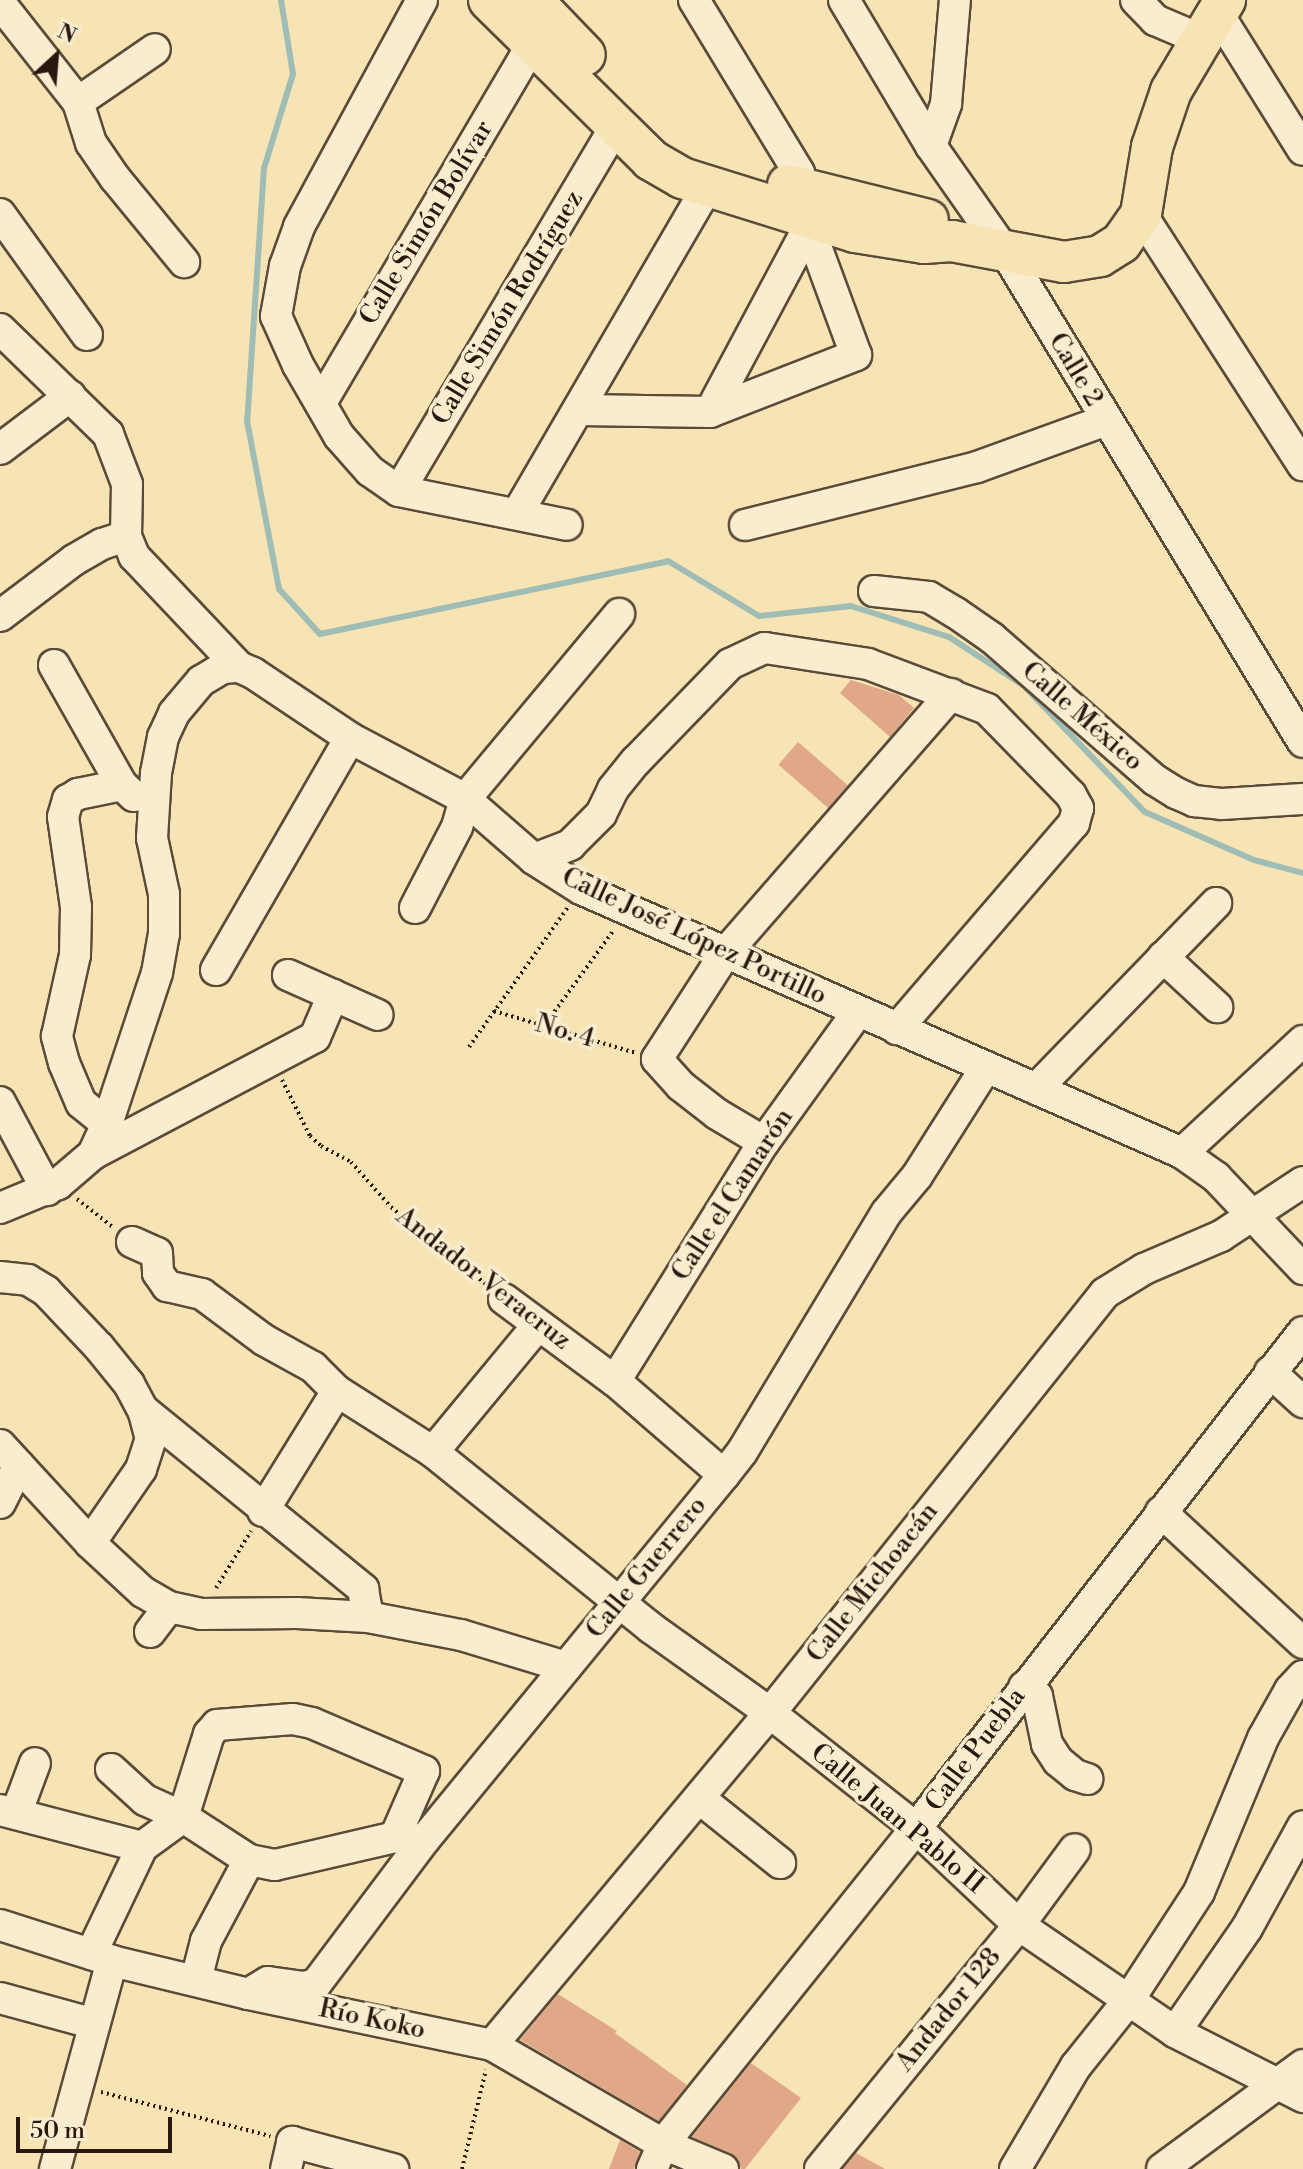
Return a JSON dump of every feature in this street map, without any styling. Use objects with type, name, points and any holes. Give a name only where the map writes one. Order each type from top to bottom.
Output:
[{"type":"main road","points":[[489,0],[651,160],[707,188],[808,212],[883,236],[924,243],[952,241],[1064,262],[1100,256],[1121,243],[1141,214],[1152,147],[1171,91],[1215,18]]},
{"type":"main road","points":[[532,0],[664,135],[697,157],[733,171],[808,212]]},
{"type":"street","points":[[422,0],[321,181],[299,227],[285,266],[276,316],[339,436],[370,471],[399,491],[461,506],[567,525]]},
{"type":"street","points":[[580,410],[710,412],[856,355],[808,212],[799,173],[694,0]]},
{"type":"street","name":"Calle 2","points":[[844,0],[931,146],[1006,253],[1104,421],[1303,740]]},
{"type":"street","points":[[931,146],[946,104],[955,0]]},
{"type":"street","points":[[1136,0],[1155,20],[1215,18],[1303,150]]},
{"type":"street","points":[[0,3],[78,102],[91,143],[115,178],[184,262]]},
{"type":"street","name":"Calle Simón Bolívar","points":[[321,403],[534,42]]},
{"type":"street","points":[[78,102],[155,49]]},
{"type":"street","name":"Calle Simón Rodríguez","points":[[399,491],[616,125]]},
{"type":"street","points":[[517,514],[707,188]]},
{"type":"street","points":[[710,412],[808,212]]},
{"type":"street","points":[[0,214],[87,335]]},
{"type":"street","points":[[1141,214],[1303,465]]},
{"type":"street","points":[[0,329],[108,434],[127,484],[126,536],[102,544],[74,560],[0,616]]},
{"type":"street","points":[[0,449],[70,396]]},
{"type":"street","points":[[745,525],[977,467],[1104,421]]},
{"type":"street","name":"Calle José López Portillo","points":[[126,536],[134,556],[239,667],[253,673],[350,738],[465,799],[534,859],[581,889],[727,951],[857,1013],[1182,1153],[1216,1177],[1303,1269]]},
{"type":"street","name":"Calle México","points":[[874,591],[929,597],[956,613],[992,638],[1155,780],[1176,793],[1194,801],[1221,804],[1303,799]]},
{"type":"street","points":[[415,908],[457,827],[465,799],[619,614]]},
{"type":"street","points":[[534,859],[570,845],[581,835],[601,814],[613,789],[636,761],[730,664],[765,648],[868,664],[987,709],[1071,795],[1078,808],[1074,823],[897,1029]]},
{"type":"street","points":[[54,665],[122,785],[152,814]]},
{"type":"street","points":[[93,1154],[107,1124],[157,973],[164,934],[164,894],[152,838],[152,814],[163,737],[174,713],[201,681],[223,668],[239,667]]},
{"type":"street","points":[[764,1142],[717,1114],[681,1086],[657,1059],[727,951],[951,694]]},
{"type":"street","points":[[216,970],[350,738]]},
{"type":"street","points":[[107,1124],[81,1103],[64,1063],[57,1036],[75,955],[76,907],[63,817],[68,800],[78,794],[122,785]]},
{"type":"street","points":[[1036,1089],[1216,903]]},
{"type":"street","points":[[1163,957],[1217,1007]]},
{"type":"street","points":[[288,975],[378,1015]]},
{"type":"street","points":[[0,1208],[53,1187],[93,1154],[315,1037],[333,995]]},
{"type":"street","name":"Calle el Camarón","points":[[615,1381],[764,1142],[857,1013]]},
{"type":"street","points":[[1182,1153],[1302,1043]]},
{"type":"street","name":"Calle Guerrero","points":[[248,1994],[268,1982],[304,1987],[316,1984],[410,1838],[566,1667],[618,1600],[724,1475],[742,1452],[887,1212],[917,1176],[985,1069]]},
{"type":"street","points":[[0,1102],[53,1187]]},
{"type":"street","name":"Calle Michoacán","points":[[492,2045],[770,1713],[1105,1293],[1144,1269],[1221,1236],[1303,1182]]},
{"type":"street","name":"Calle Juan Pablo II","points":[[132,1242],[157,1253],[158,1273],[167,1286],[202,1294],[264,1340],[313,1367],[337,1391],[433,1452],[618,1600],[770,1713],[916,1828],[1019,1925],[1175,2032],[1290,2090]]},
{"type":"street","points":[[2,1285],[28,1280],[46,1291],[99,1347],[129,1384],[143,1410],[151,1439],[141,1469],[125,1498],[90,1543]]},
{"type":"street","name":"Andador Veracruz","points":[[504,1299],[615,1381],[724,1475]]},
{"type":"street","points":[[433,1452],[538,1325]]},
{"type":"street","name":"Calle Puebla","points":[[657,2156],[1303,1332]]},
{"type":"street","points":[[1270,1372],[1303,1402]]},
{"type":"street","points":[[263,1511],[337,1391]]},
{"type":"street","points":[[143,1410],[263,1511],[363,1589],[368,1617]]},
{"type":"street","points":[[9,1455],[90,1543],[143,1592],[169,1607],[201,1614],[297,1613],[368,1617],[461,1635],[566,1667]]},
{"type":"street","points":[[0,1503],[9,1455]]},
{"type":"street","points":[[1161,1512],[1303,1643]]},
{"type":"street","points":[[150,1632],[169,1607]]},
{"type":"street","points":[[1015,2169],[1076,2066],[1128,2001],[1199,1892],[1263,1738],[1290,1690],[1303,1676]]},
{"type":"street","points":[[1024,1687],[1037,1696],[1047,1744],[1058,1761],[1075,1775],[1087,1779]]},
{"type":"street","points":[[55,2169],[95,2024],[102,1957],[142,1847],[183,1817],[209,1734],[217,1725],[293,1719],[312,1723],[424,1771],[410,1838],[275,1865],[249,1860],[183,1817],[145,1800],[111,1769]]},
{"type":"street","points":[[35,1763],[5,1813],[142,1847]]},
{"type":"street","points":[[699,1798],[780,1863]]},
{"type":"street","points":[[1175,2032],[1247,1928],[1303,1826]]},
{"type":"street","name":"Andador 128","points":[[820,2169],[1019,1925],[1075,1849]]},
{"type":"street","points":[[196,1980],[206,1941],[249,1860]]},
{"type":"street","name":"Río Koko","points":[[0,1925],[102,1957],[248,1994],[492,2045],[657,2156],[723,2169]]},
{"type":"street","points":[[0,1998],[95,2024]]},
{"type":"street","points":[[1162,2169],[1290,2090],[1303,2065]]},
{"type":"street","points":[[289,2156],[393,2169]]},
{"type":"path","name":"No. 4","points":[[581,889],[494,1011],[657,1059]]},
{"type":"path","points":[[544,1026],[628,909]]},
{"type":"path","points":[[469,1047],[494,1011]]},
{"type":"path","name":"Andador Veracruz","points":[[272,1060],[310,1136],[321,1146],[351,1162],[391,1207],[504,1299]]},
{"type":"path","points":[[53,1187],[132,1242]]},
{"type":"path","points":[[201,1614],[263,1511]]},
{"type":"path","points":[[462,2169],[492,2045]]},
{"type":"path","points":[[78,2085],[289,2156]]},
{"type":"building","points":[[851,680],[899,695],[914,708],[890,737],[840,693]]},
{"type":"building","points":[[798,742],[848,785],[828,808],[778,765]]},
{"type":"building","points":[[558,1994],[617,2031],[615,2033],[687,2085],[659,2121],[520,2040]]},
{"type":"building","points":[[751,2063],[801,2098],[745,2169],[741,2169],[738,2159],[731,2153],[692,2137]]},
{"type":"building","points":[[620,2140],[640,2152],[634,2169],[609,2169]]},
{"type":"building","points":[[856,2153],[885,2169],[843,2169]]},
{"type":"waterway","points":[[281,0],[293,74],[264,168],[247,421],[279,589],[320,634],[668,561],[759,616],[851,606],[949,637],[1023,685],[1145,812],[1254,860],[1303,873]]}]
